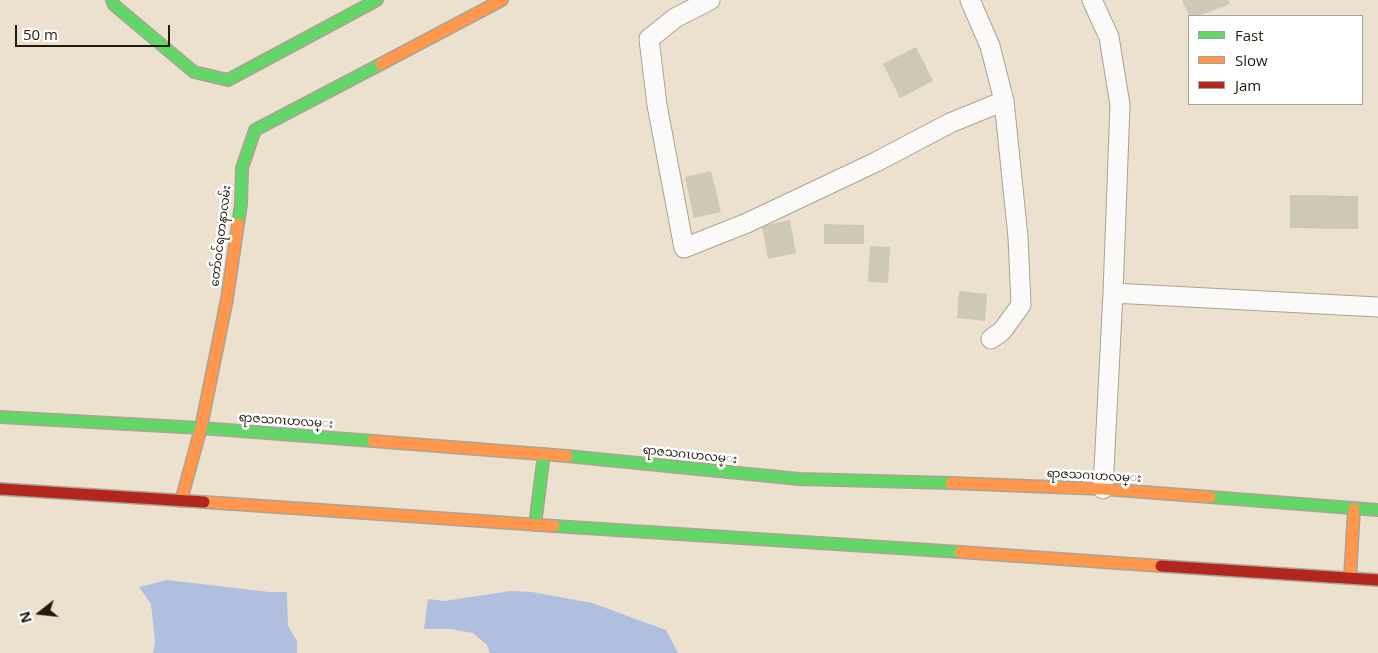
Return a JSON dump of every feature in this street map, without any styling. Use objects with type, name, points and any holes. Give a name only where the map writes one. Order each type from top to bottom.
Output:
[{"type":"main road","points":[[112,0],[114,5],[194,72],[228,80],[377,0]]},
{"type":"main road","name":"တော်ဝင်ရတနာလမ်း","points":[[181,501],[201,428],[227,299],[241,204],[242,168],[256,130],[502,0]]},
{"type":"main road","name":"ရာဇသဂၤဟလမ္း","points":[[0,417],[201,428],[544,454],[799,479],[910,481],[1102,489],[1378,510]]},
{"type":"main road","points":[[535,525],[544,454]]},
{"type":"main road","points":[[0,490],[1378,580]]},
{"type":"main road","points":[[1350,578],[1354,509]]},
{"type":"street","points":[[710,0],[675,18],[649,39],[657,105],[684,248],[747,223],[876,162],[950,123],[1004,101]]},
{"type":"street","points":[[970,0],[990,46],[1004,101],[1018,237],[1021,305],[1002,331],[991,339]]},
{"type":"street","points":[[1092,0],[1109,37],[1120,105],[1113,293],[1102,489]]},
{"type":"street","points":[[1113,293],[1378,307]]},
{"type":"water","points":[[167,580],[269,592],[287,592],[288,626],[297,641],[297,653],[153,653],[155,641],[151,604],[139,587]]},
{"type":"water","points":[[510,591],[532,592],[592,603],[666,630],[678,653],[490,653],[487,645],[473,633],[450,629],[424,629],[428,599],[445,601]]},
{"type":"building","points":[[1182,0],[1228,0],[1230,4],[1201,15],[1189,15]]},
{"type":"building","points":[[916,47],[933,81],[900,98],[883,64]]},
{"type":"building","points":[[711,171],[721,212],[694,218],[685,177]]},
{"type":"building","points":[[1290,195],[1358,196],[1358,229],[1290,228]]},
{"type":"building","points":[[790,220],[796,253],[768,259],[762,226]]},
{"type":"building","points":[[824,224],[864,225],[864,244],[824,244]]},
{"type":"building","points":[[870,246],[890,247],[888,283],[868,282]]},
{"type":"building","points":[[959,291],[987,294],[985,321],[957,318]]},
{"type":"traffic: fast","points":[[112,0],[114,5],[194,72],[228,80],[377,0]]},
{"type":"traffic: fast","points":[[238,224],[241,204],[242,168],[255,130],[381,64]]},
{"type":"traffic: fast","points":[[0,417],[201,428],[373,441]]},
{"type":"traffic: fast","points":[[535,525],[544,454]]},
{"type":"traffic: fast","points":[[567,456],[799,479],[951,483]]},
{"type":"traffic: fast","points":[[1210,497],[1378,510]]},
{"type":"traffic: fast","points":[[554,526],[960,552]]},
{"type":"traffic: slow","points":[[381,64],[502,0]]},
{"type":"traffic: slow","points":[[181,501],[201,428],[227,299],[238,224]]},
{"type":"traffic: slow","points":[[373,441],[567,456]]},
{"type":"traffic: slow","points":[[951,483],[1103,489],[1210,497]]},
{"type":"traffic: slow","points":[[204,502],[554,526]]},
{"type":"traffic: slow","points":[[1350,578],[1354,509]]},
{"type":"traffic: slow","points":[[960,552],[1161,566]]},
{"type":"traffic: jam","points":[[0,489],[204,502]]},
{"type":"traffic: jam","points":[[1161,566],[1378,580]]}]
